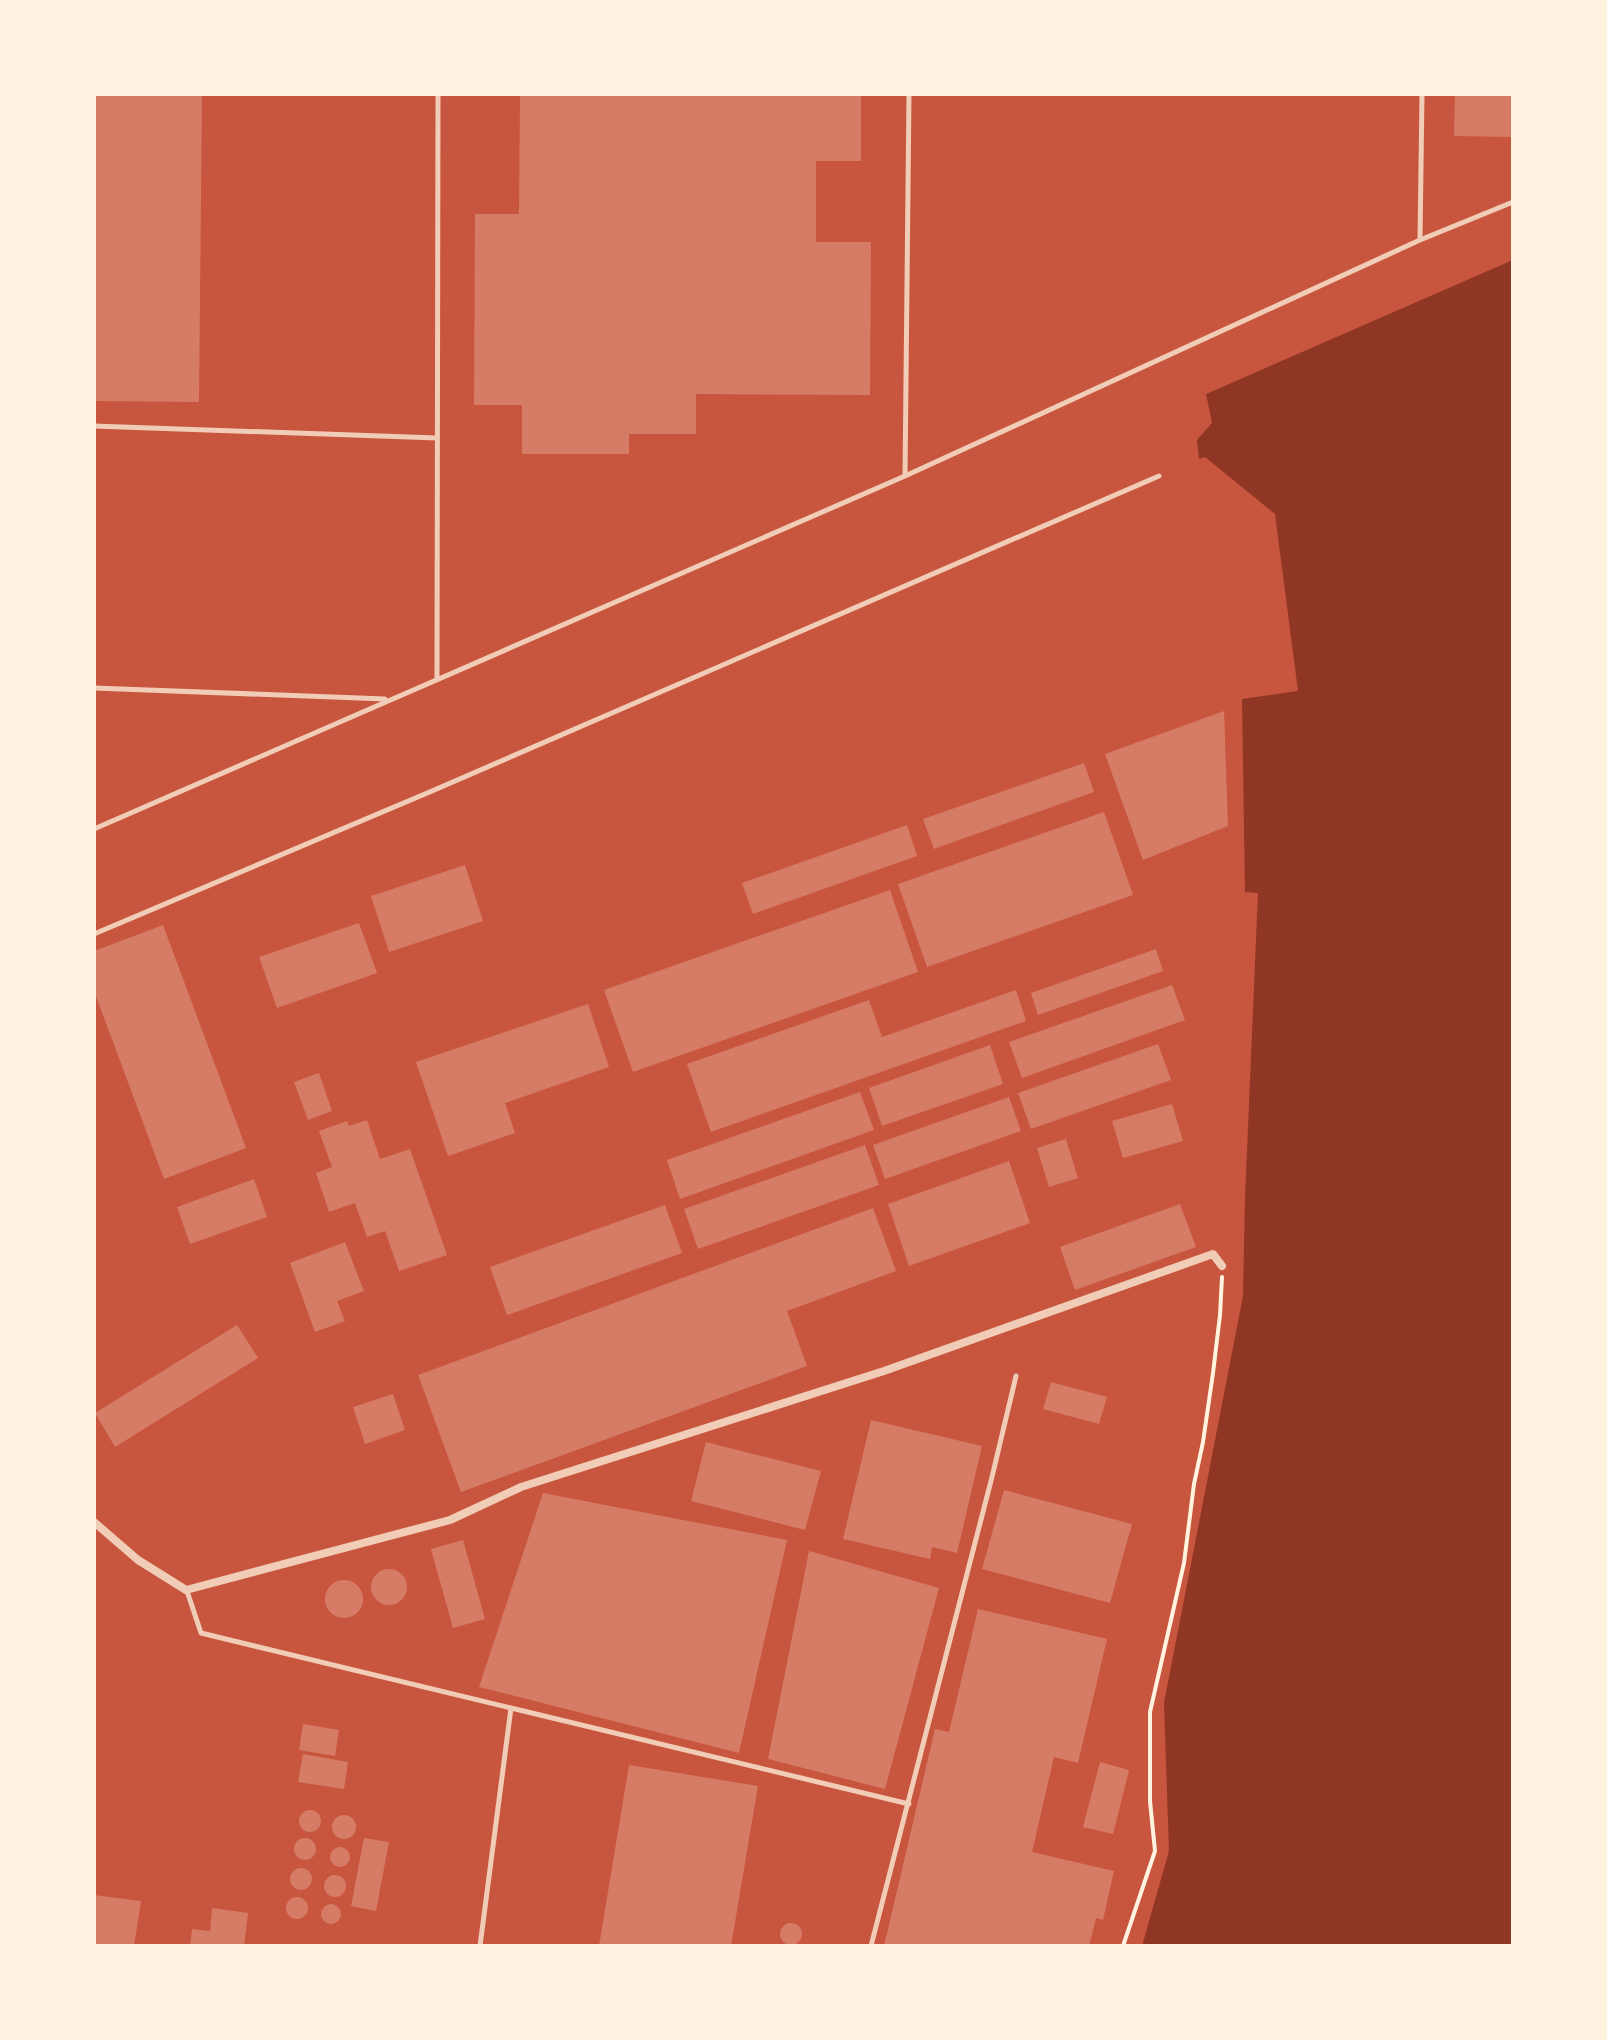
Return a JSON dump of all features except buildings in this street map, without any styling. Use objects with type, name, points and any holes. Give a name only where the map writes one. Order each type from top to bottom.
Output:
[{"type":"street","points":[[94,1522],[138,1560],[186,1590],[450,1520],[521,1487],[884,1371],[1213,1254],[1222,1266]]},
{"type":"lane","points":[[437,679],[438,94]]},
{"type":"lane","points":[[905,476],[909,94]]},
{"type":"lane","points":[[1420,240],[1422,94]]},
{"type":"lane","points":[[94,829],[905,476],[1420,240],[1513,202]]},
{"type":"lane","points":[[94,426],[437,438]]},
{"type":"lane","points":[[94,934],[447,785],[1159,476]]},
{"type":"lane","points":[[94,688],[390,700]]},
{"type":"lane","points":[[871,1946],[1016,1376]]},
{"type":"lane","points":[[186,1590],[201,1633],[909,1804]]},
{"type":"lane","points":[[480,1946],[511,1708]]},
{"type":"path","points":[[1123,1946],[1155,1851],[1150,1801],[1150,1712],[1184,1563],[1213,1373],[1222,1266]]},
{"type":"shaded area","points":[[1513,260],[1513,1946],[1142,1946],[1169,1851],[1164,1703],[1243,1296],[1258,893],[1245,892],[1242,699],[1298,691],[1275,514],[1205,457],[1199,459],[1197,440],[1212,423],[1206,394]]}]
